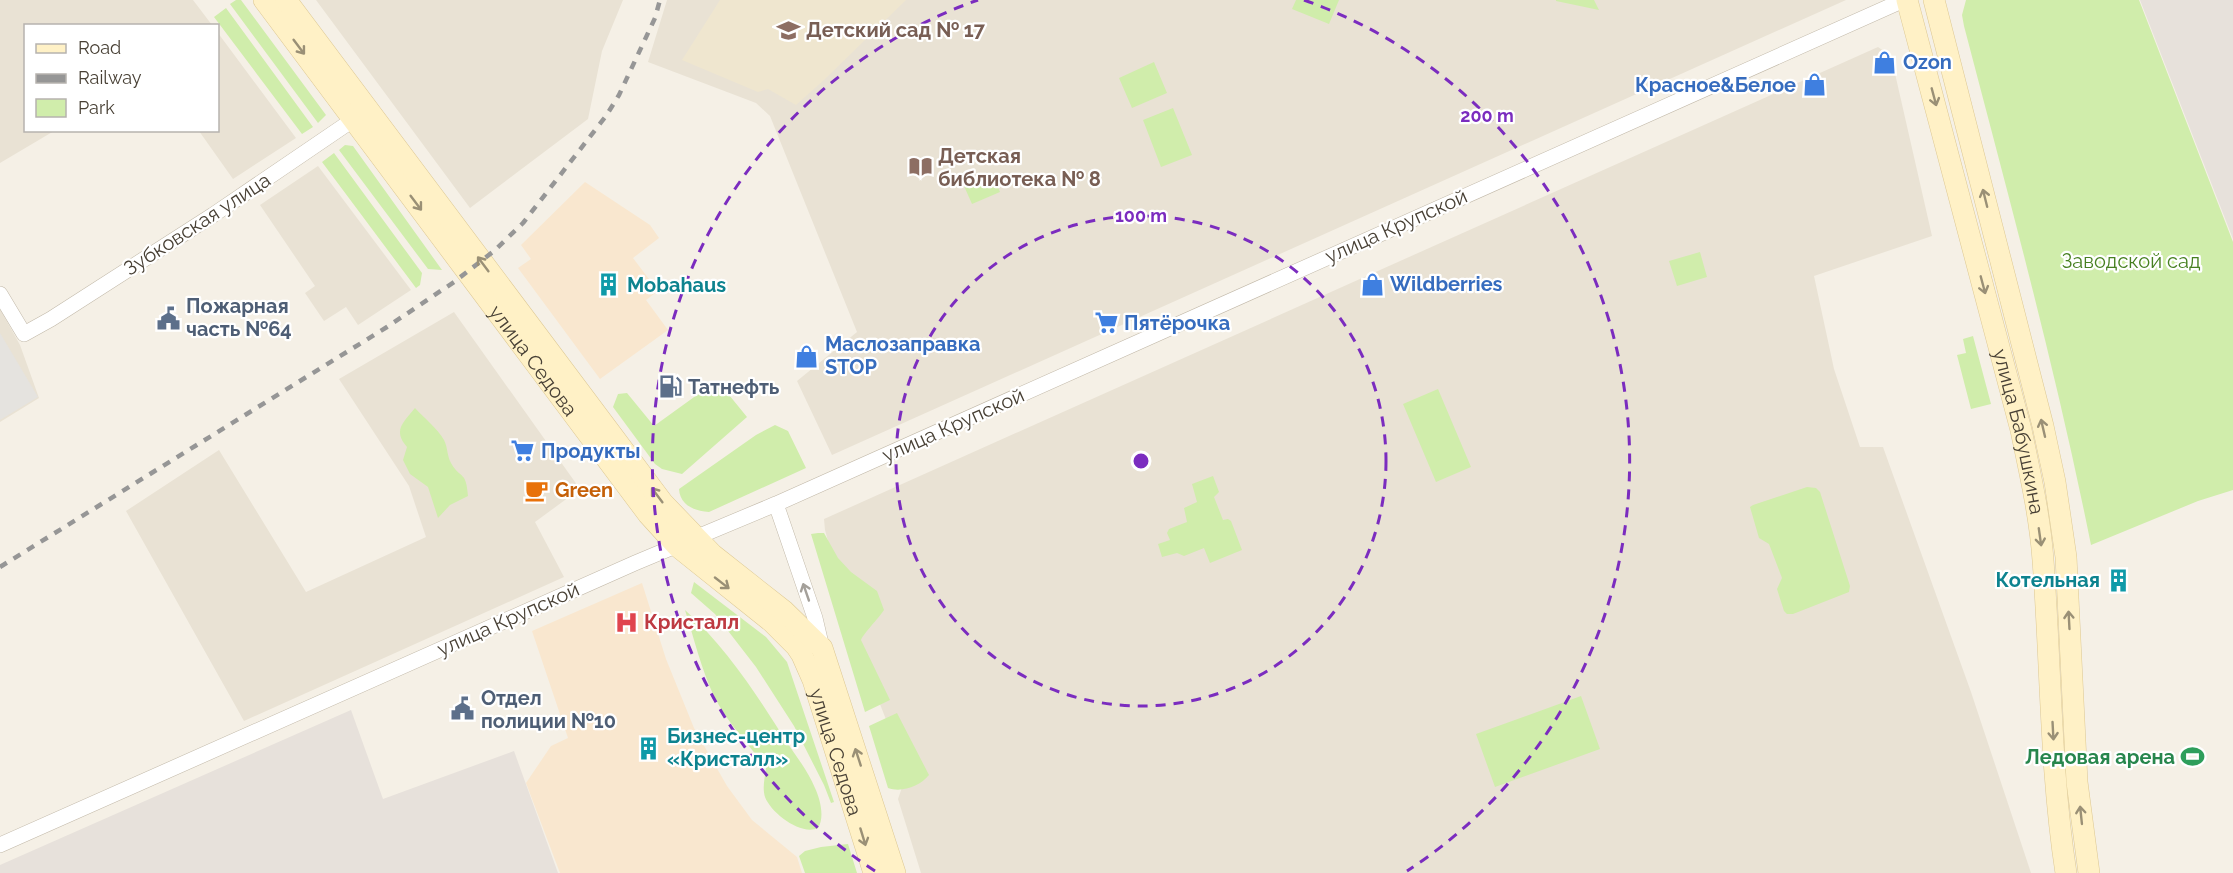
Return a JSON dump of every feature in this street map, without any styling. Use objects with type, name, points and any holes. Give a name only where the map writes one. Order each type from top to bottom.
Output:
[{"type":"street","name":"улица Седова","points":[[264,0],[361,115],[656,494],[686,542],[772,622],[802,655],[813,680],[874,873]]},
{"type":"street","name":"улица Седова","points":[[286,0],[361,115]]},
{"type":"street","name":"улица Крупской","points":[[0,844],[635,563],[776,504],[1905,0]]},
{"type":"street","name":"улица Бабушкина","points":[[1905,0],[2015,409],[2032,486],[2043,558],[2055,784],[2066,873]]},
{"type":"street","name":"улица Бабушкина","points":[[1934,0],[2043,426],[2055,482],[2066,557],[2077,782],[2089,873]]},
{"type":"street","name":"Зубковская улица","points":[[0,294],[24,334],[213,215],[361,115]]},
{"type":"street","name":"улица Седова","points":[[776,504],[815,618],[822,648],[895,873]]},
{"type":"street","name":"улица Седова","points":[[686,542],[713,555],[784,611],[822,648]]},
{"type":"shaded area","points":[[0,0],[193,0],[211,24],[24,24],[24,132],[52,132],[0,163]]},
{"type":"shaded area","points":[[316,0],[623,0],[602,51],[588,119],[470,208]]},
{"type":"shaded area","points":[[667,0],[1846,0],[832,455],[797,381],[857,332],[770,116],[756,103],[648,62]]},
{"type":"shaded area","name":"Детский сад № 17","points":[[720,0],[906,0],[796,105],[768,89],[758,92],[682,60]]},
{"type":"shaded area","points":[[2140,0],[2233,0],[2233,239]]},
{"type":"shaded area","points":[[219,34],[296,138],[233,179],[200,132],[219,132]]},
{"type":"shaded area","points":[[1878,47],[1891,56],[1932,236],[1814,276],[1834,369],[1860,447],[1883,447],[1971,692],[2031,873],[921,873],[898,799],[907,773],[856,643],[824,519]]},
{"type":"shaded area","points":[[318,166],[411,290],[358,325],[346,307],[324,321],[305,293],[315,286],[260,205]]},
{"type":"shaded area","points":[[585,182],[650,225],[659,238],[633,258],[658,291],[646,300],[668,330],[600,379],[518,268],[531,259],[521,245]]},
{"type":"shaded area","points":[[0,309],[20,345],[39,398],[0,422]]},
{"type":"shaded area","points":[[454,312],[580,489],[535,522],[564,577],[244,721],[126,511],[219,450],[306,592],[426,537],[409,486],[339,379]]},
{"type":"shaded area","points":[[0,333],[38,397],[0,420]]},
{"type":"shaded area","points":[[642,583],[666,659],[694,728],[727,786],[752,820],[797,857],[802,873],[560,873],[526,783],[551,746],[568,738],[532,631]]},
{"type":"shaded area","points":[[351,710],[383,799],[514,751],[558,873],[0,873],[0,865]]},
{"type":"green space","points":[[241,0],[326,115],[318,123],[230,4]]},
{"type":"green space","points":[[1296,0],[1339,0],[1329,24],[1292,9]]},
{"type":"green space","points":[[1556,0],[1594,0],[1599,10],[1556,1]]},
{"type":"green space","name":"Заводской сад","points":[[1966,0],[2139,0],[2233,242],[2233,490],[2198,501],[2091,545],[2047,349],[1964,26],[1962,15]]},
{"type":"green space","points":[[226,8],[313,127],[302,134],[214,17]]},
{"type":"green space","points":[[1154,62],[1167,93],[1132,108],[1119,78]]},
{"type":"green space","points":[[1173,108],[1192,155],[1161,167],[1143,120]]},
{"type":"green space","points":[[345,145],[353,146],[442,270],[428,269],[339,150]]},
{"type":"green space","points":[[334,153],[422,273],[420,285],[416,288],[322,162]]},
{"type":"green space","points":[[992,173],[1000,192],[972,204],[964,186]]},
{"type":"green space","points":[[1700,252],[1707,277],[1677,286],[1669,261]]},
{"type":"green space","points":[[1973,336],[1991,404],[1971,409],[1957,355],[1966,353],[1963,339]]},
{"type":"green space","points":[[723,383],[725,390],[747,417],[682,474],[662,469],[655,464],[613,407],[618,394],[627,393],[654,426],[708,387],[712,391]]},
{"type":"green space","points":[[1438,389],[1471,467],[1436,482],[1403,404]]},
{"type":"green space","points":[[415,408],[444,440],[451,463],[464,479],[467,488],[468,496],[450,505],[438,518],[428,487],[410,474],[403,460],[407,447],[400,436],[401,426]]},
{"type":"green space","points":[[775,425],[788,431],[806,468],[709,512],[693,509],[685,503],[679,489],[756,435]]},
{"type":"green space","points":[[1213,476],[1219,492],[1214,497],[1223,520],[1231,521],[1242,550],[1210,563],[1204,548],[1184,556],[1177,553],[1162,557],[1158,544],[1170,540],[1167,533],[1169,529],[1187,522],[1184,508],[1197,502],[1192,484]]},
{"type":"green space","points":[[1807,487],[1816,488],[1820,492],[1850,586],[1849,592],[1793,614],[1787,614],[1777,589],[1782,578],[1769,544],[1759,538],[1750,507]]},
{"type":"green space","points":[[824,533],[838,558],[851,572],[877,591],[884,610],[861,640],[890,700],[865,712],[811,534]]},
{"type":"green space","points":[[694,582],[766,637],[787,662],[834,802],[831,803],[794,726],[756,667],[715,614],[691,593]]},
{"type":"green space","points":[[685,610],[700,624],[740,672],[805,770],[820,803],[821,819],[818,828],[803,829],[787,822],[768,803],[764,790],[766,768],[719,706],[701,664]]},
{"type":"green space","points":[[1581,696],[1600,749],[1495,787],[1476,734]]},
{"type":"green space","points":[[897,713],[929,775],[916,785],[899,790],[888,788],[869,726]]},
{"type":"green space","points":[[848,844],[857,873],[805,873],[799,856],[805,851]]},
{"type":"railway","points":[[0,567],[387,327],[454,282],[494,251],[523,223],[606,116],[619,95],[655,18],[660,0]]},
{"type":"place","name":"Детский сад № 17","points":[[788,30]]},
{"type":"place","name":"Ozon","points":[[1885,62]]},
{"type":"place","name":"Красное&Белое","points":[[1814,85]]},
{"type":"place","name":"Детская библиотека № 8","points":[[920,167]]},
{"type":"place","name":"Wildberries","points":[[1372,284]]},
{"type":"place","name":"Mobahaus","points":[[609,285]]},
{"type":"place","name":"Пожарная часть №64","points":[[168,318]]},
{"type":"place","name":"Пятёрочка","points":[[1106,323]]},
{"type":"place","name":"Маслозаправка STOP","points":[[807,356]]},
{"type":"place","name":"Татнефть","points":[[670,387]]},
{"type":"place","name":"Продукты","points":[[523,451]]},
{"type":"place","name":"Green","points":[[537,490]]},
{"type":"place","name":"Котельная","points":[[2118,580]]},
{"type":"place","name":"Кристалл","points":[[626,622]]},
{"type":"place","name":"Отдел полиции №10","points":[[463,709]]},
{"type":"place","name":"Бизнес-центр «Кристалл»","points":[[649,748]]},
{"type":"place","name":"Ледовая арена","points":[[2193,757]]}]
